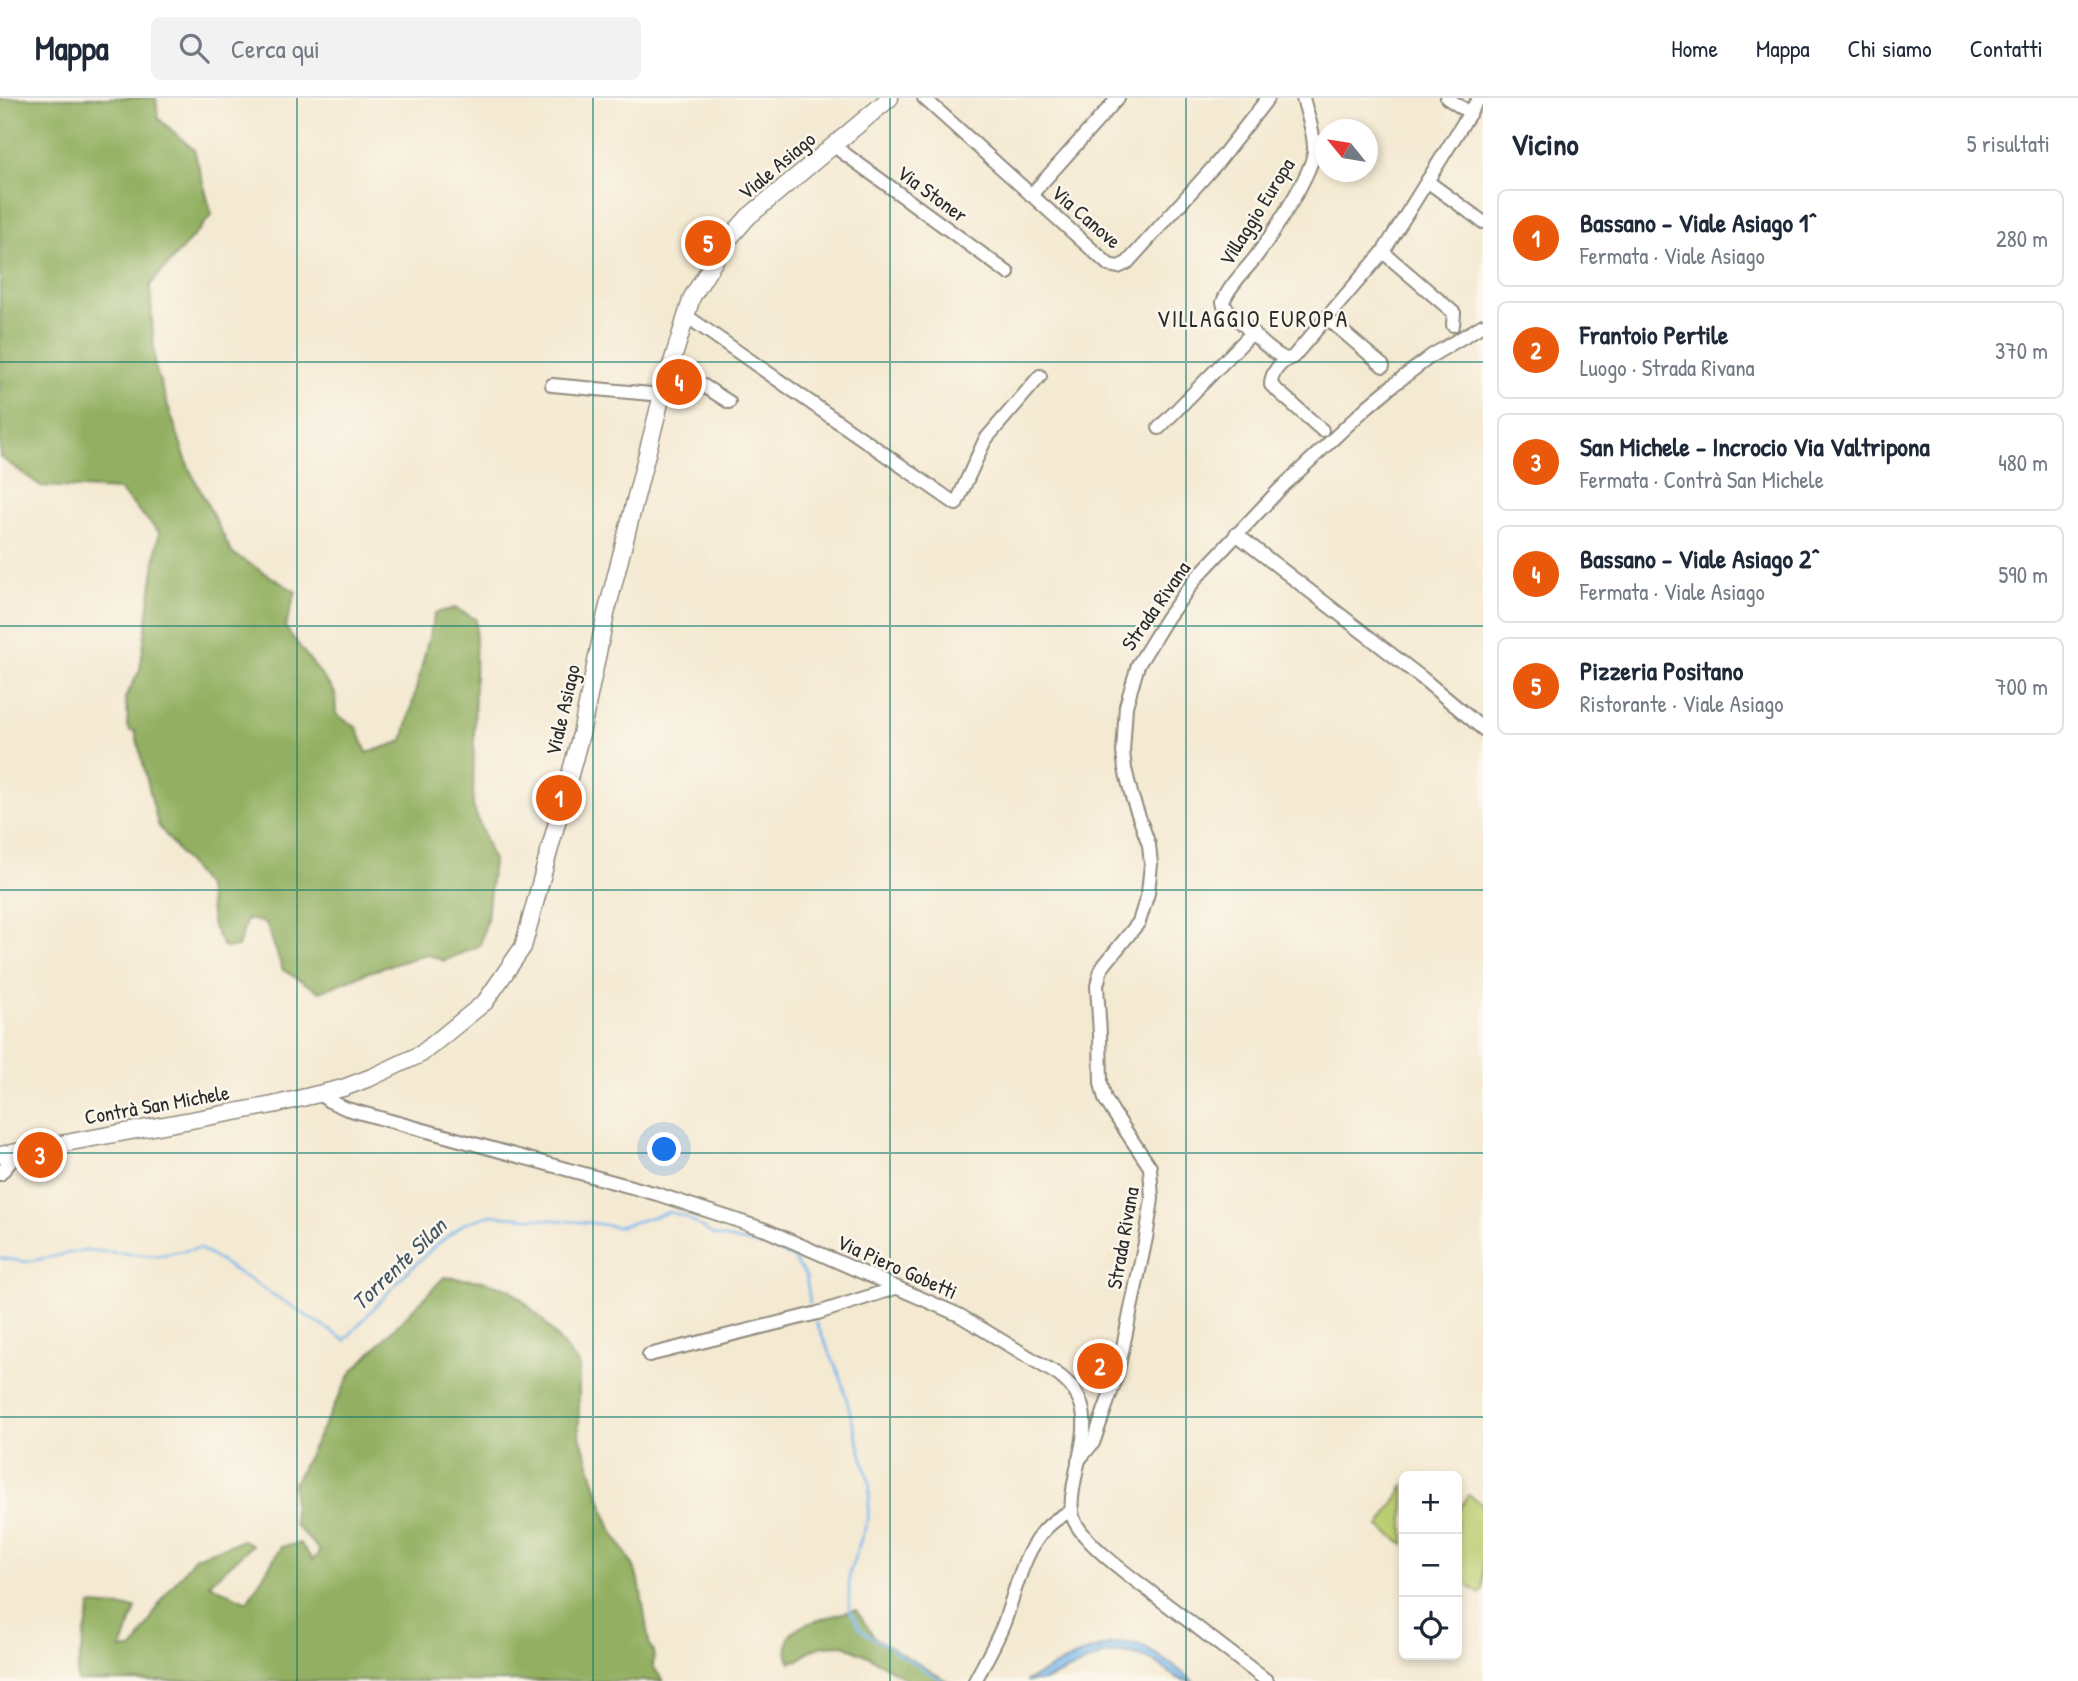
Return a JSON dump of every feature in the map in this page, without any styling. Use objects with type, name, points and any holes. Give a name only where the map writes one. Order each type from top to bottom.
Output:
[{"type":"main road","name":"Viale Asiago","points":[[321,1095],[372,1077],[421,1054],[485,1002],[523,947],[581,734],[606,614],[662,395],[692,297],[727,241],[748,218],[890,98]]},
{"type":"main road","name":"Contrà San Michele","points":[[8,1154],[321,1095]]},
{"type":"street","name":"Via Canove","points":[[925,98],[1109,265],[1122,266],[1203,178],[1268,98]]},
{"type":"street","points":[[1031,195],[1118,98]]},
{"type":"street","name":"Villaggio Europa","points":[[1286,359],[1279,356],[1224,306],[1223,302],[1261,249],[1295,195],[1311,163],[1314,142],[1303,98]]},
{"type":"street","points":[[1447,98],[1469,113]]},
{"type":"street","points":[[1322,430],[1271,385],[1271,376],[1286,359],[1293,357],[1384,251],[1479,98]]},
{"type":"street","name":"Via Stoner","points":[[834,146],[1008,272]]},
{"type":"street","points":[[1427,181],[1483,222]]},
{"type":"street","points":[[1384,251],[1454,313],[1453,325]]},
{"type":"street","points":[[685,315],[956,504],[985,440],[1040,376]]},
{"type":"street","points":[[1326,318],[1383,366]]},
{"type":"street","name":"Strada Rivana","points":[[1079,1461],[1093,1443],[1117,1375],[1152,1199],[1150,1167],[1105,1098],[1101,1083],[1097,986],[1101,969],[1139,922],[1148,893],[1151,864],[1149,845],[1125,769],[1123,736],[1126,706],[1138,665],[1197,578],[1280,489],[1367,407],[1431,356],[1483,325]]},
{"type":"street","points":[[1158,428],[1253,332]]},
{"type":"street","points":[[671,365],[729,402]]},
{"type":"street","points":[[552,385],[662,395]]},
{"type":"street","points":[[1236,534],[1422,678],[1483,729]]},
{"type":"street","name":"Via Piero Gobetti","points":[[321,1095],[347,1109],[657,1194],[766,1230],[959,1315],[1069,1383],[1082,1404],[1084,1437],[1074,1483],[1072,1511]]},
{"type":"street","points":[[0,1174],[11,1161],[8,1154]]},
{"type":"street","points":[[649,1354],[818,1313],[895,1288]]},
{"type":"street","points":[[975,1681],[1004,1623],[1018,1577],[1032,1545],[1057,1518],[1072,1511],[1080,1529],[1109,1558],[1267,1681]]},
{"type":"green space","points":[[0,98],[156,98],[158,118],[194,150],[212,215],[150,285],[155,367],[189,468],[232,553],[296,592],[285,627],[335,693],[336,714],[357,728],[367,753],[403,741],[435,613],[455,608],[476,619],[473,806],[493,861],[487,919],[480,945],[444,961],[427,954],[366,973],[320,992],[283,970],[266,923],[247,919],[238,947],[224,948],[213,927],[207,888],[158,825],[135,731],[130,731],[127,725],[125,698],[140,670],[159,532],[119,490],[41,486],[0,457]]},
{"type":"green space","points":[[444,1277],[483,1281],[510,1289],[542,1319],[579,1365],[579,1433],[610,1527],[634,1567],[640,1586],[649,1642],[654,1650],[653,1666],[663,1681],[77,1681],[91,1605],[136,1608],[121,1649],[134,1649],[162,1599],[195,1557],[243,1540],[252,1545],[209,1584],[247,1602],[281,1547],[300,1543],[313,1560],[320,1551],[294,1524],[293,1485],[351,1373]]},
{"type":"green space","points":[[1399,1494],[1399,1541],[1379,1527]]},
{"type":"green space","points":[[1468,1495],[1483,1504],[1483,1590],[1480,1594],[1462,1581],[1462,1505]]},
{"type":"green space","points":[[856,1610],[875,1638],[947,1681],[910,1681],[844,1645],[823,1646],[790,1662],[787,1645],[795,1630]]},
{"type":"water","points":[[1123,1643],[1141,1645],[1193,1681],[1178,1678],[1145,1658],[1117,1653],[1103,1655],[1044,1681],[1026,1681],[1085,1652]]},
{"type":"waterway","name":"Torrente Silan","points":[[0,1258],[26,1262],[85,1250],[156,1256],[199,1248],[345,1340],[405,1274],[465,1223],[491,1215],[617,1227],[670,1212],[686,1217],[713,1235],[767,1247],[793,1258],[806,1276],[810,1303]]},
{"type":"waterway","name":"Torrente Silan","points":[[816,1322],[840,1376],[870,1484],[868,1519],[849,1574],[849,1609],[862,1631],[943,1681]]},
{"type":"place","name":"Pizzeria Positano","points":[[708,243]]},
{"type":"place","name":"Bassano - Viale Asiago 2^","points":[[679,382]]},
{"type":"place","name":"Bassano - Viale Asiago 1^","points":[[559,798]]},
{"type":"place","name":"San Michele - Incrocio Via Valtripona","points":[[40,1155]]},
{"type":"place","name":"Frantoio Pertile","points":[[1100,1366]]},
{"type":"district","name":"VILLAGGIO EUROPA","points":[[1253,319]]}]
